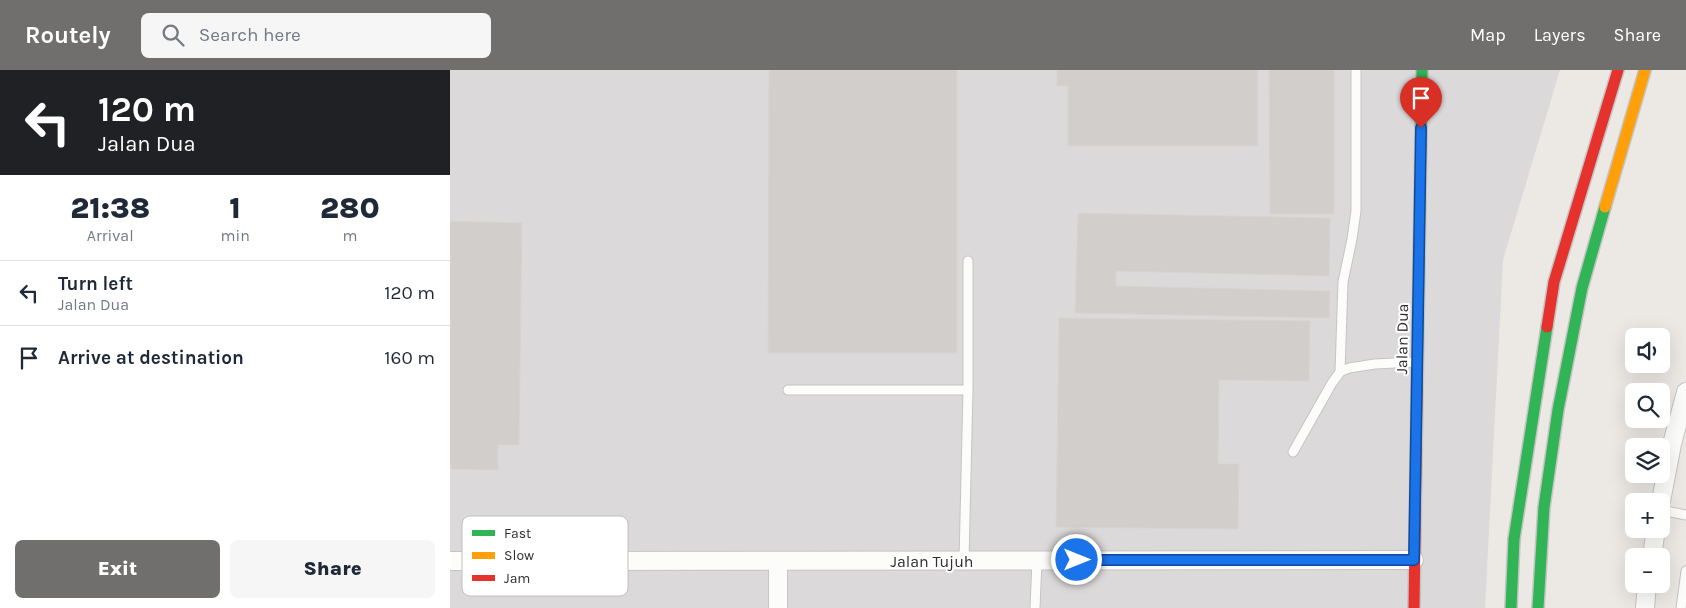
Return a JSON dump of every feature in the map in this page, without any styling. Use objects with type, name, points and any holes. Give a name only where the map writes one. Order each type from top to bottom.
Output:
[{"type":"main road","name":"Jalan Dua","points":[[1414,608],[1422,70]]},
{"type":"main road","points":[[1511,608],[1514,539],[1554,282],[1618,70]]},
{"type":"main road","points":[[1538,608],[1544,507],[1562,391],[1582,288],[1645,70]]},
{"type":"street","points":[[1664,493],[1679,444],[1686,392]]},
{"type":"street","name":"Jalan Tujuh","points":[[628,560],[1414,560]]},
{"type":"street","points":[[778,560],[778,608]]},
{"type":"street","points":[[1645,608],[1646,593]]},
{"type":"lane","points":[[1340,372],[1343,282],[1356,211],[1356,70]]},
{"type":"lane","points":[[964,560],[968,390],[968,261]]},
{"type":"lane","points":[[1293,452],[1340,372],[1349,368],[1374,364],[1418,362]]},
{"type":"lane","points":[[788,390],[968,390]]},
{"type":"lane","points":[[1670,512],[1686,515]]},
{"type":"lane","points":[[1035,608],[1037,560]]},
{"type":"lane","points":[[1681,608],[1686,571]]},
{"type":"shaded area","points":[[450,70],[1560,70],[1503,260],[1485,608],[450,608]]},
{"type":"building","points":[[769,70],[957,70],[957,353],[768,353]]},
{"type":"building","points":[[1057,70],[1258,70],[1258,146],[1068,146],[1068,86],[1057,86]]},
{"type":"building","points":[[1269,70],[1334,70],[1334,214],[1270,214]]},
{"type":"building","points":[[1078,213],[1330,218],[1329,276],[1116,271],[1116,286],[1330,291],[1329,318],[1075,313]]},
{"type":"building","points":[[450,221],[522,223],[519,445],[498,445],[498,470],[450,469]]},
{"type":"building","points":[[1059,318],[1310,321],[1309,381],[1219,380],[1218,464],[1239,464],[1238,529],[1056,527]]},
{"type":"traffic: fast","points":[[1417,390],[1422,70]]},
{"type":"traffic: fast","points":[[1538,608],[1544,507],[1558,410],[1582,288],[1605,207]]},
{"type":"traffic: fast","points":[[1511,608],[1514,539],[1547,327]]},
{"type":"traffic: slow","points":[[1605,207],[1645,70]]},
{"type":"traffic: jam","points":[[1547,327],[1554,282],[1618,70]]},
{"type":"traffic: jam","points":[[1414,608],[1417,390]]},
{"type":"route","points":[[1077,560],[1414,560],[1421,128]]}]
